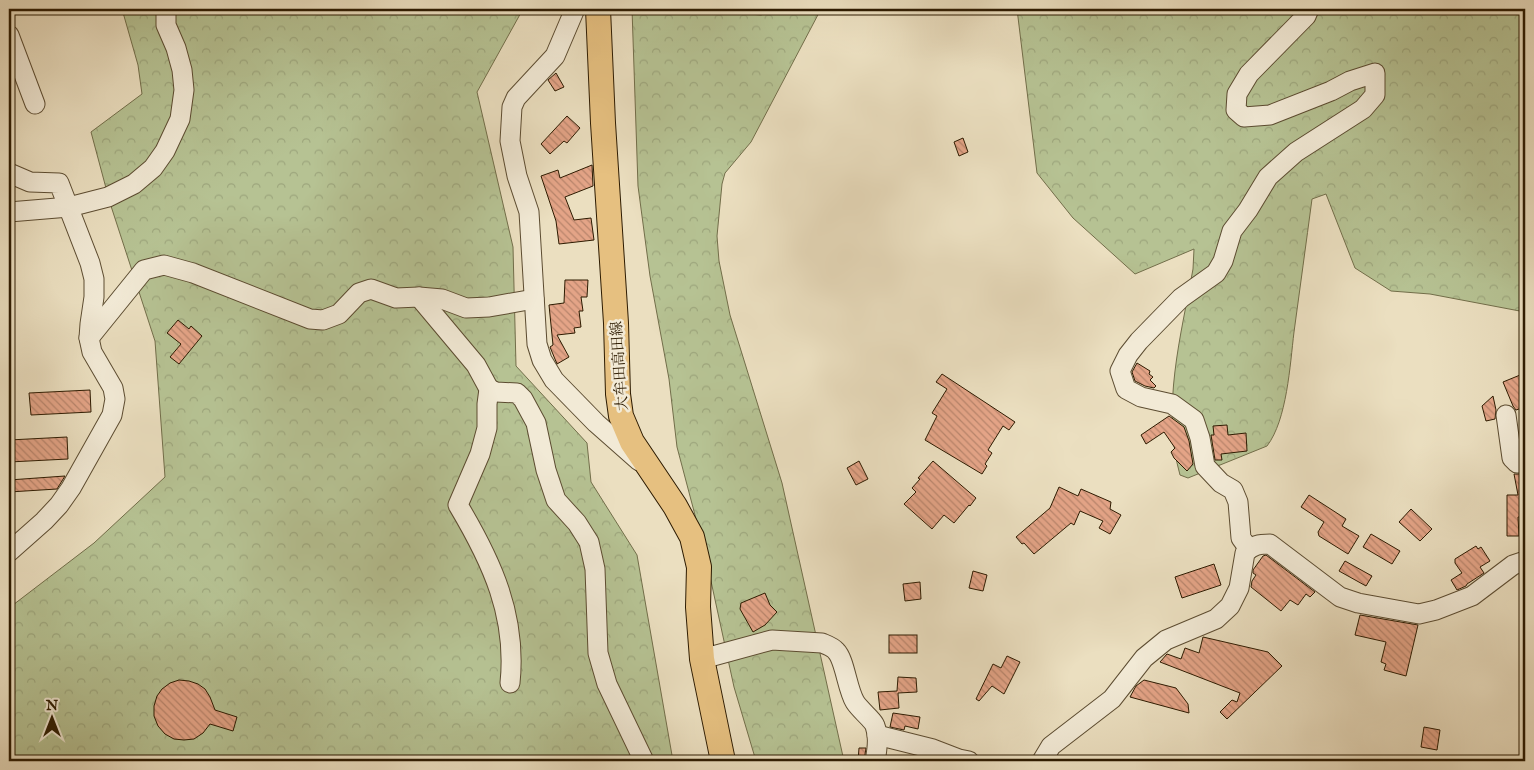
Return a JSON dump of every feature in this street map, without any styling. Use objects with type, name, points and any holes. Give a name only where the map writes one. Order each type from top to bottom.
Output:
[{"type":"main road","name":"大牟田高田線","points":[[598,9],[604,142],[616,323],[618,394],[621,416],[632,442],[675,506],[692,537],[699,567],[698,607],[702,660],[723,761]]},
{"type":"street","points":[[9,212],[69,207],[108,196],[134,184],[153,168],[165,151],[180,119],[184,90],[182,70],[176,48],[166,24],[166,9]]},
{"type":"street","points":[[575,9],[555,56],[516,98],[512,107],[510,141],[529,212],[538,344],[542,360],[554,380],[596,423],[650,469]]},
{"type":"street","points":[[1249,549],[1241,538],[1238,502],[1233,490],[1221,483],[1205,466],[1200,438],[1194,420],[1172,404],[1141,397],[1126,389],[1120,371],[1128,355],[1139,341],[1181,298],[1216,273],[1223,261],[1232,231],[1248,210],[1268,177],[1296,152],[1362,109],[1375,95],[1375,73],[1350,81],[1331,92],[1270,115],[1244,117],[1236,110],[1237,94],[1249,74],[1306,16],[1309,9]]},
{"type":"street","points":[[9,35],[35,104]]},
{"type":"street","points":[[9,173],[30,182],[60,183],[78,236],[90,263],[94,279],[94,297],[89,338],[92,352],[113,388],[115,399],[112,415],[74,485],[44,521],[9,552]]},
{"type":"street","points":[[89,338],[144,270],[164,264],[193,273],[310,319],[323,320],[339,314],[359,294],[371,289],[396,298],[442,299],[466,308],[489,307],[534,299]]},
{"type":"street","points":[[419,297],[476,365],[489,389],[487,428],[480,454],[458,505],[474,532],[499,588],[509,626],[512,662],[510,683]]},
{"type":"street","points":[[489,389],[496,392],[518,393],[523,399],[536,423],[546,470],[556,500],[577,523],[589,542],[595,569],[598,653],[607,684],[644,761]]},
{"type":"street","points":[[1506,415],[1512,458],[1517,463],[1525,462]]},
{"type":"street","points":[[1042,761],[1051,746],[1112,699],[1144,658],[1166,640],[1216,618],[1230,606],[1239,588],[1245,553],[1260,544],[1270,544],[1340,597],[1358,603],[1419,614],[1436,610],[1472,596],[1513,565],[1525,561]]},
{"type":"street","points":[[702,660],[772,640],[822,643],[836,651],[840,658],[850,693],[860,711],[875,724],[877,735],[875,761]]},
{"type":"street","points":[[877,735],[933,749],[969,761]]},
{"type":"green space","points":[[122,9],[523,9],[477,92],[513,247],[516,366],[587,443],[591,482],[637,555],[673,761],[9,761],[9,608],[94,543],[165,477],[155,341],[110,203],[91,132],[142,94],[138,65]]},
{"type":"green space","points":[[632,9],[729,9],[738,13],[761,15],[781,9],[821,9],[751,142],[725,173],[722,184],[717,236],[719,261],[730,315],[782,483],[844,761],[756,761],[734,687],[704,549],[677,447],[669,379],[650,276],[638,186]]},
{"type":"green space","points":[[945,9],[974,9],[960,14],[952,13]]},
{"type":"green space","points":[[1017,9],[1525,9],[1525,312],[1430,294],[1391,291],[1355,268],[1326,194],[1312,199],[1289,376],[1283,407],[1274,435],[1267,446],[1188,478],[1180,475],[1172,424],[1173,398],[1179,346],[1193,269],[1194,249],[1135,274],[1073,218],[1037,173]]},
{"type":"building","points":[[556,73],[564,87],[555,91],[548,80]]},
{"type":"building","points":[[567,116],[580,128],[567,143],[564,141],[550,154],[541,144]]},
{"type":"building","points":[[963,138],[968,152],[959,156],[954,142]]},
{"type":"building","points":[[592,165],[593,186],[565,197],[574,220],[591,218],[594,240],[559,244],[556,221],[541,176],[558,170],[560,178]]},
{"type":"building","points":[[565,280],[588,280],[587,297],[581,297],[583,311],[579,311],[581,327],[574,328],[575,333],[557,335],[569,357],[557,364],[550,347],[553,345],[549,305],[564,303]]},
{"type":"building","points":[[178,320],[189,329],[191,326],[202,336],[179,364],[170,357],[181,344],[167,333]]},
{"type":"building","points":[[1137,363],[1150,371],[1149,374],[1153,377],[1150,380],[1156,386],[1154,388],[1135,381],[1132,372]]},
{"type":"building","points":[[1525,373],[1525,407],[1516,410],[1503,382]]},
{"type":"building","points":[[942,374],[1015,422],[1009,430],[1003,426],[988,450],[992,453],[985,464],[987,466],[982,474],[925,440],[937,416],[932,413],[947,389],[936,382]]},
{"type":"building","points":[[90,390],[91,412],[31,415],[29,393]]},
{"type":"building","points":[[1493,396],[1496,410],[1495,419],[1486,421],[1482,406]]},
{"type":"building","points":[[1169,416],[1184,427],[1189,441],[1193,464],[1187,471],[1174,458],[1171,452],[1175,448],[1164,432],[1146,444],[1141,435]]},
{"type":"building","points":[[1227,425],[1228,435],[1246,433],[1247,451],[1221,454],[1222,460],[1215,460],[1211,435],[1214,435],[1213,426]]},
{"type":"building","points":[[67,437],[68,459],[9,462],[9,440]]},
{"type":"building","points":[[859,461],[868,479],[856,485],[847,468]]},
{"type":"building","points":[[933,461],[976,498],[954,523],[944,515],[932,529],[904,504],[916,492],[912,488]]},
{"type":"building","points":[[1514,474],[1525,474],[1525,517],[1518,517],[1519,536],[1507,536],[1507,495],[1518,495]]},
{"type":"building","points":[[65,476],[57,489],[9,492],[9,480]]},
{"type":"building","points":[[1059,487],[1078,496],[1081,489],[1111,502],[1110,509],[1121,515],[1110,534],[1099,528],[1103,521],[1080,511],[1074,525],[1071,523],[1034,554],[1016,537],[1050,508]]},
{"type":"building","points":[[1309,495],[1346,519],[1342,526],[1359,536],[1348,554],[1319,536],[1318,532],[1324,522],[1301,507]]},
{"type":"building","points":[[1411,509],[1432,529],[1420,541],[1399,522]]},
{"type":"building","points":[[1371,534],[1400,551],[1392,564],[1363,547]]},
{"type":"building","points":[[1476,546],[1478,549],[1481,547],[1490,561],[1480,567],[1484,573],[1457,590],[1451,580],[1462,573],[1455,563],[1455,559]]},
{"type":"building","points":[[1266,555],[1315,592],[1310,597],[1306,594],[1298,605],[1290,600],[1281,611],[1251,587],[1256,575],[1253,573],[1253,570],[1263,556]]},
{"type":"building","points":[[1345,561],[1372,576],[1366,586],[1339,571]]},
{"type":"building","points":[[1214,564],[1221,585],[1182,598],[1175,577]]},
{"type":"building","points":[[973,571],[987,575],[983,591],[969,588]]},
{"type":"building","points":[[920,582],[921,599],[905,601],[903,584]]},
{"type":"building","points":[[765,593],[770,605],[777,612],[765,625],[753,632],[740,609],[741,603]]},
{"type":"building","points":[[1360,615],[1418,625],[1406,676],[1384,670],[1386,664],[1381,662],[1386,642],[1355,635]]},
{"type":"building","points":[[889,635],[917,635],[917,653],[889,653]]},
{"type":"building","points":[[1203,637],[1268,652],[1282,666],[1227,719],[1220,712],[1232,700],[1237,702],[1240,693],[1160,662],[1167,654],[1181,659],[1185,648],[1199,653]]},
{"type":"building","points":[[1007,656],[1020,662],[1004,694],[992,686],[979,701],[976,699],[993,664],[1001,668]]},
{"type":"building","points":[[898,677],[916,678],[917,692],[898,693],[899,708],[880,710],[878,692],[897,691]]},
{"type":"building","points":[[179,680],[198,684],[205,689],[215,710],[237,717],[233,731],[210,724],[203,733],[194,739],[174,739],[165,734],[158,726],[154,716],[154,706],[157,696],[162,689],[170,683]]},
{"type":"building","points":[[1144,680],[1176,688],[1188,704],[1189,713],[1130,697],[1136,686]]},
{"type":"building","points":[[893,713],[920,717],[918,729],[905,726],[904,730],[890,727]]},
{"type":"building","points":[[1424,727],[1440,730],[1437,750],[1421,747]]},
{"type":"building","points":[[859,748],[866,748],[864,761],[858,761]]}]
